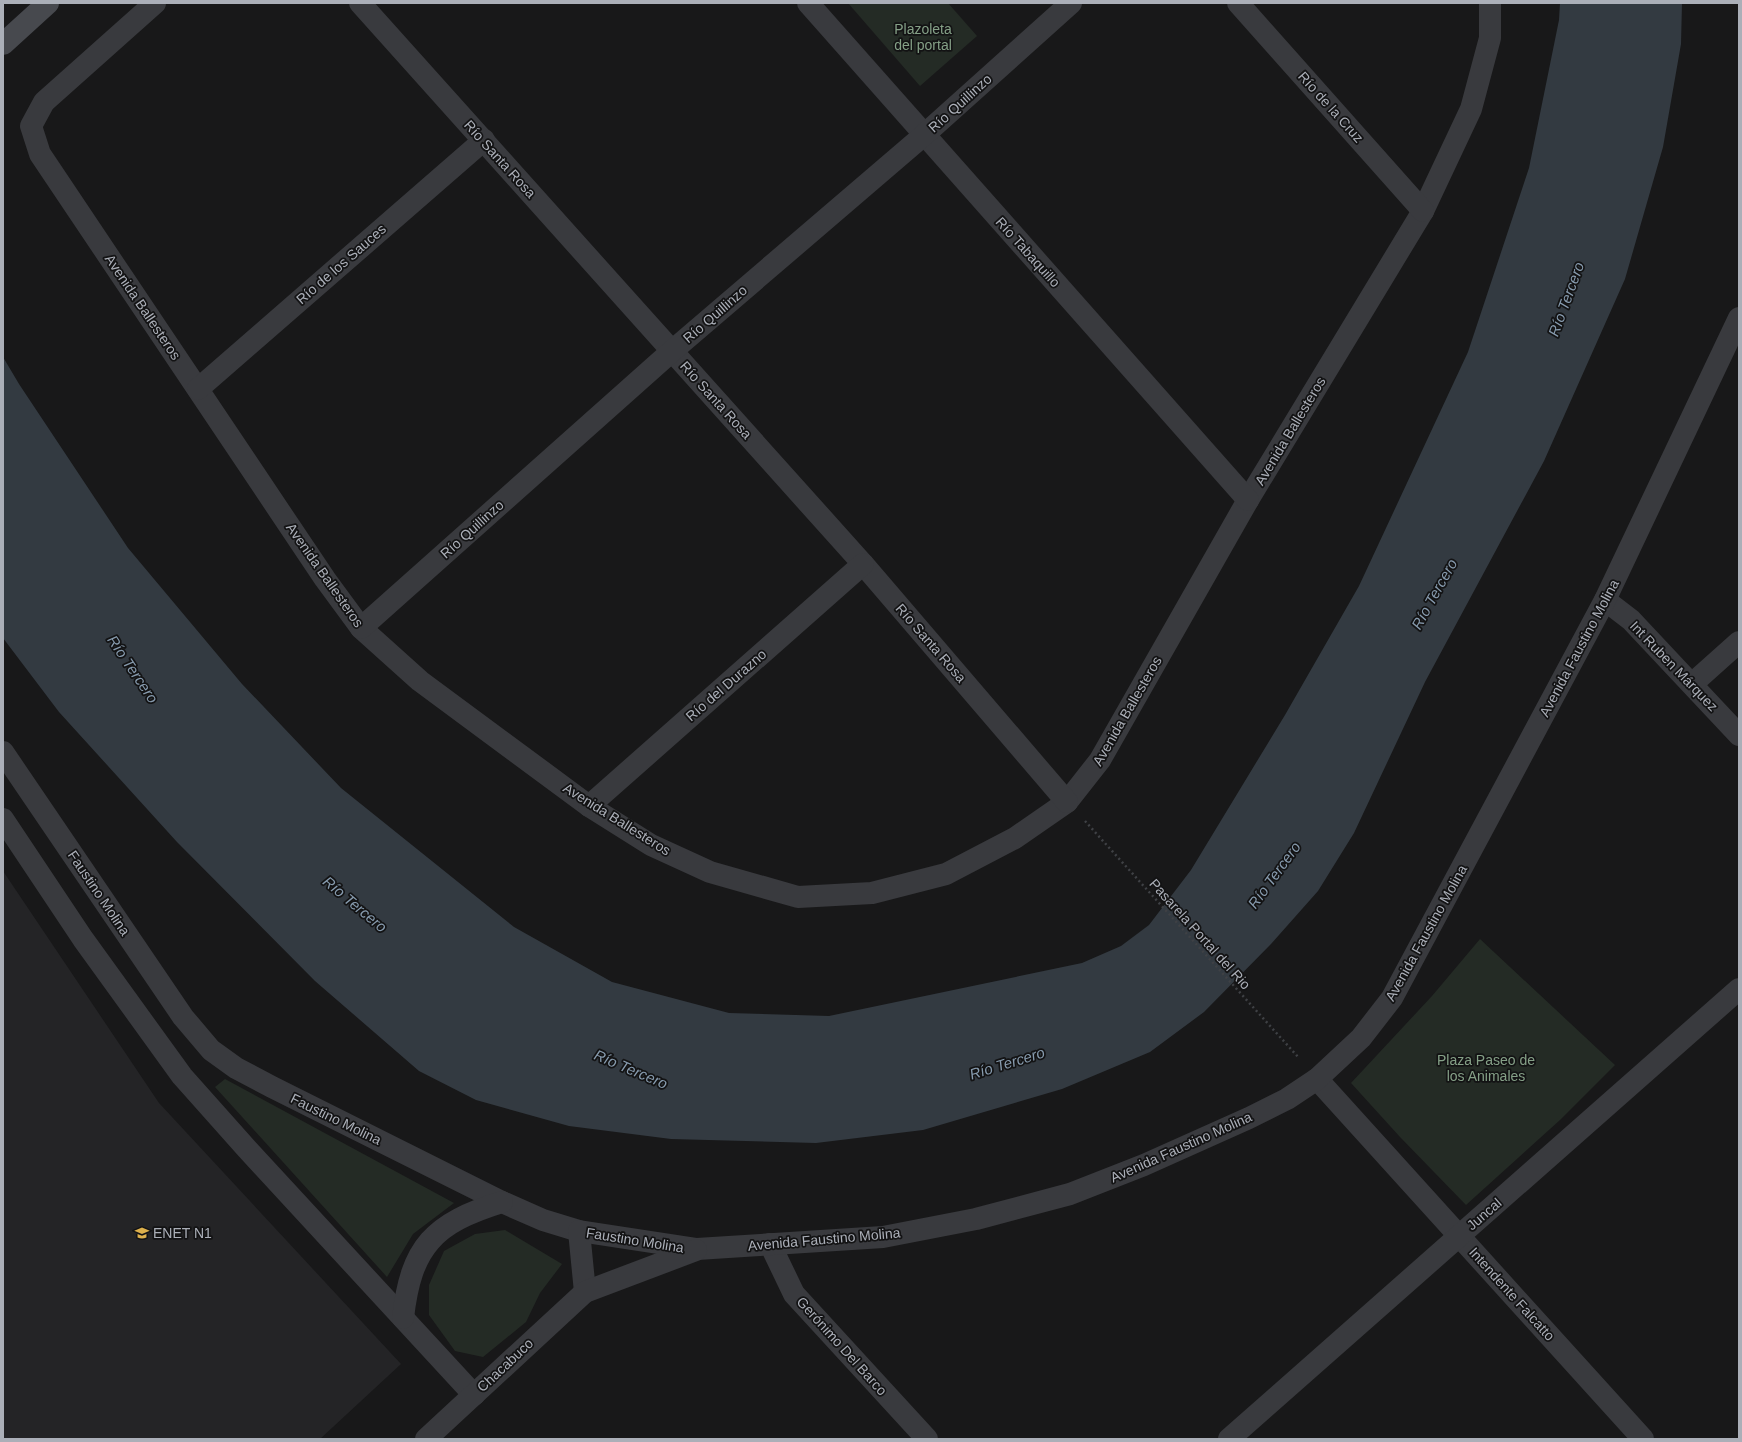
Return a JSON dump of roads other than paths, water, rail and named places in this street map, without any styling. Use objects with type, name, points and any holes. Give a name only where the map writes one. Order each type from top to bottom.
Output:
[{"type":"main road","points":[[3,44],[48,3]]},
{"type":"street","name":"Avenida Ballesteros","points":[[155,3],[44,102],[31,126],[40,154],[325,579],[361,628],[420,681],[589,806],[652,845],[710,872],[798,897],[872,893],[946,874],[1015,838],[1067,802],[1100,760],[1248,500],[1423,210],[1471,109],[1490,38],[1490,3]]},
{"type":"street","name":"Río Santa Rosa","points":[[360,3],[863,564],[1067,802]]},
{"type":"street","name":"Río Tabaquillo","points":[[808,3],[1248,500]]},
{"type":"street","name":"Río Quillinzo","points":[[361,628],[672,351],[924,135],[1071,3]]},
{"type":"street","name":"Río de la Cruz","points":[[1238,3],[1423,210]]},
{"type":"street","name":"Río de los Sauces","points":[[198,389],[484,140]]},
{"type":"street","name":"Avenida Faustino Molina","points":[[697,1249],[883,1238],[976,1219],[1070,1194],[1144,1165],[1249,1118],[1287,1098],[1317,1079],[1361,1038],[1392,998],[1605,600],[1739,318]]},
{"type":"street","name":"Río del Durazno","points":[[589,806],[863,564]]},
{"type":"street","name":"Int Ruben Márquez","points":[[1605,600],[1631,620],[1739,735]]},
{"type":"street","points":[[1692,684],[1739,642]]},
{"type":"street","name":"Faustino Molina","points":[[3,752],[183,1017],[211,1050],[236,1068],[502,1202],[543,1220],[579,1231],[697,1249]]},
{"type":"street","points":[[3,819],[83,939],[182,1076],[247,1149],[474,1395]]},
{"type":"street","name":"Juncal","points":[[1229,1439],[1739,989]]},
{"type":"street","name":"Intendente Falcatto","points":[[1317,1079],[1643,1439]]},
{"type":"street","points":[[403,1318],[406,1290],[414,1267],[426,1246],[447,1225],[471,1211],[502,1202]]},
{"type":"street","points":[[579,1231],[585,1292]]},
{"type":"street","name":"Gerónimo Del Barco","points":[[770,1244],[794,1294],[927,1439]]},
{"type":"street","name":"Faustino Molina","points":[[585,1292],[697,1249]]},
{"type":"street","name":"Chacabuco","points":[[426,1439],[585,1292]]},
{"type":"water","name":"Río Tercero","points":[[1560,3],[1682,3],[1681,44],[1663,147],[1625,279],[1544,461],[1425,682],[1354,833],[1318,891],[1271,944],[1204,1012],[1150,1052],[1062,1089],[923,1130],[816,1143],[671,1139],[569,1126],[476,1100],[419,1071],[315,981],[177,842],[59,712],[3,638],[3,357],[19,384],[128,548],[242,684],[341,788],[514,927],[612,982],[729,1013],[829,1016],[1082,963],[1121,946],[1149,925],[1191,870],[1285,715],[1359,586],[1468,352],[1529,168],[1559,20]]},
{"type":"place","name":"ENET N1","points":[[142,1233]]},
{"type":"park label","name":"Plazoleta del portal","points":[[923,38]]},
{"type":"park label","name":"Plaza Paseo de los Animales","points":[[1486,1068]]}]
